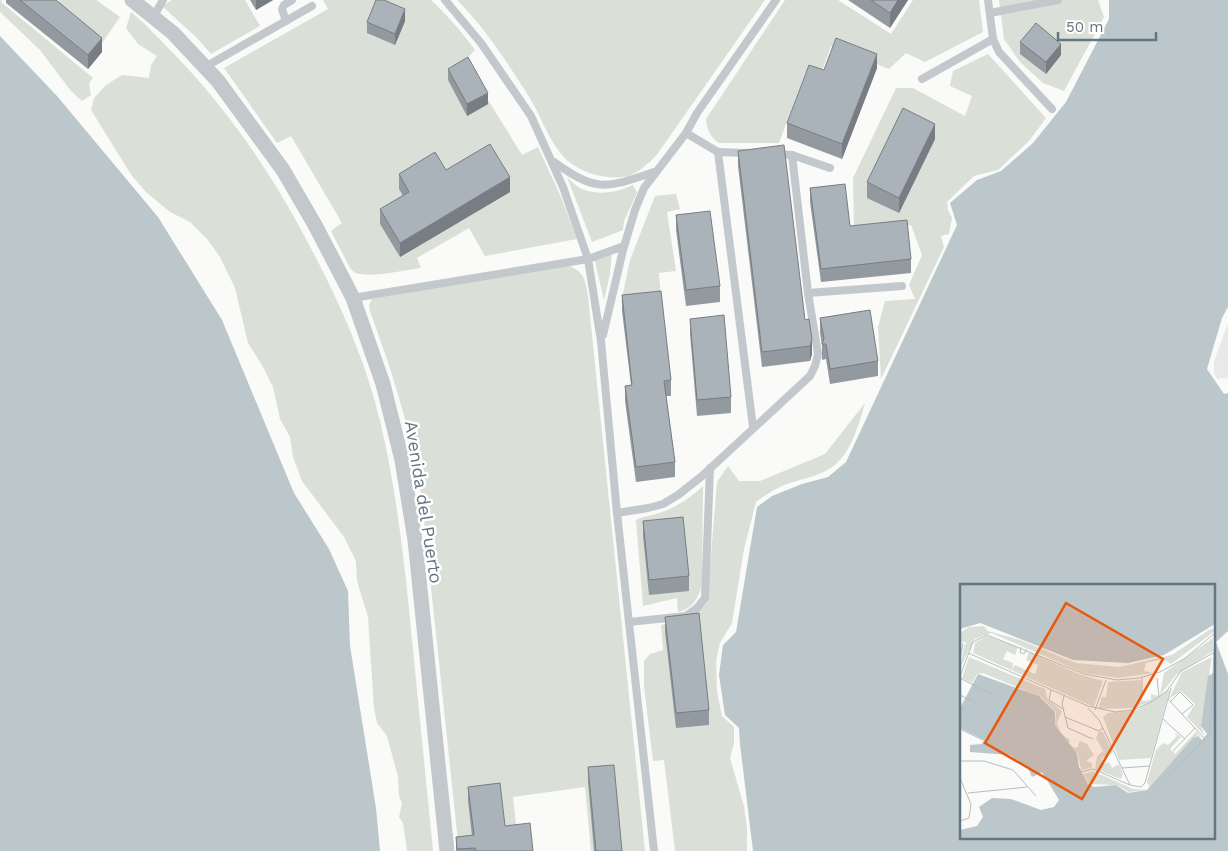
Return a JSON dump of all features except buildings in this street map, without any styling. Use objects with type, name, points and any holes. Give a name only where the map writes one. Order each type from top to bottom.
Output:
[{"type":"street","name":"Avenida del Puerto","points":[[132,0],[173,33],[218,81],[283,170],[315,225],[353,298],[383,384],[403,469],[415,540],[446,851]]},
{"type":"lane","points":[[154,16],[163,0]]},
{"type":"lane","points":[[286,21],[282,9],[284,5],[292,0]]},
{"type":"lane","points":[[445,0],[481,43],[532,116],[572,211],[588,259],[601,342],[628,622],[654,851]]},
{"type":"lane","points":[[601,342],[624,246],[644,188],[686,133],[696,113],[776,0]]},
{"type":"lane","points":[[988,0],[993,39],[999,52],[1052,109]]},
{"type":"lane","points":[[990,13],[1058,0]]},
{"type":"lane","points":[[205,67],[312,6]]},
{"type":"lane","points":[[922,78],[993,39]]},
{"type":"lane","points":[[686,133],[718,152],[758,153]]},
{"type":"lane","points":[[718,152],[753,427]]},
{"type":"lane","points":[[768,154],[792,155],[830,168]]},
{"type":"lane","points":[[617,513],[663,504],[678,495],[810,376],[816,366],[818,354],[808,293],[792,155]]},
{"type":"lane","points":[[552,161],[572,175],[590,183],[605,186],[623,183],[655,172]]},
{"type":"lane","points":[[353,298],[588,259],[624,246]]},
{"type":"lane","points":[[808,293],[902,286]]},
{"type":"lane","points":[[628,622],[686,616],[697,608],[704,598],[710,468]]},
{"type":"shaded area","points":[[0,0],[93,78],[89,83],[91,95],[82,101],[71,91],[40,50],[0,12]]},
{"type":"shaded area","points":[[59,0],[96,0],[120,17],[100,46],[53,8]]},
{"type":"shaded area","points":[[172,0],[245,0],[260,26],[211,54],[196,37],[162,6]]},
{"type":"shaded area","points":[[323,0],[431,0],[475,50],[464,61],[522,155],[538,147],[561,197],[577,239],[485,256],[469,228],[417,258],[421,268],[374,275],[359,274],[352,271],[331,231],[342,223],[291,136],[277,143],[224,68],[328,9]]},
{"type":"shaded area","points":[[457,0],[765,0],[656,156],[636,173],[628,176],[610,177],[592,174],[583,170],[562,155],[552,141],[528,95],[504,58],[477,22]]},
{"type":"shaded area","points":[[785,0],[838,0],[891,34],[913,0],[979,0],[983,32],[925,62],[906,53],[889,69],[831,46],[820,77],[805,73],[779,143],[719,143],[710,133],[706,119]]},
{"type":"shaded area","points":[[999,0],[1098,0],[1104,17],[1064,91],[1043,83],[1020,62],[1004,39]]},
{"type":"shaded area","points":[[1109,0],[1228,0],[1228,307],[1222,318],[1207,369],[1224,394],[1228,393],[1228,631],[1216,642],[1228,674],[1228,851],[753,851],[739,728],[725,715],[719,675],[723,645],[736,632],[757,507],[772,496],[802,484],[828,477],[846,462],[957,225],[950,203],[977,180],[1001,171],[1033,143],[1066,102],[1109,19]]},
{"type":"shaded area","points":[[131,12],[196,78],[236,127],[272,179],[337,300],[362,360],[380,421],[400,529],[433,851],[407,851],[403,823],[399,817],[402,803],[399,796],[398,777],[387,736],[377,723],[374,709],[368,617],[357,581],[356,561],[344,537],[302,481],[293,457],[290,437],[280,419],[273,387],[248,343],[235,288],[220,257],[207,239],[190,222],[170,212],[146,192],[132,176],[91,110],[94,98],[106,85],[122,75],[149,78],[151,65],[157,56],[138,44],[126,28]]},
{"type":"shaded area","points":[[0,36],[57,96],[158,217],[222,320],[294,493],[329,549],[348,591],[350,646],[376,808],[380,851],[0,851]]},
{"type":"shaded area","points":[[988,54],[1046,118],[1029,141],[998,170],[974,176],[947,202],[952,218],[949,234],[941,236],[944,247],[881,379],[878,327],[885,301],[915,299],[909,285],[922,255],[911,225],[854,233],[853,178],[896,88],[913,88],[965,116],[972,96],[950,86],[953,71]]},
{"type":"shaded area","points":[[567,177],[580,188],[602,193],[621,190],[633,185],[637,193],[624,221],[623,230],[592,242]]},
{"type":"shaded area","points":[[676,194],[680,209],[667,212],[676,271],[659,273],[661,299],[621,303],[630,260],[655,196]]},
{"type":"shaded area","points":[[612,251],[610,274],[604,300],[594,258]]},
{"type":"shaded area","points":[[567,265],[577,270],[583,276],[588,296],[645,851],[591,851],[585,787],[513,797],[519,851],[459,851],[421,493],[404,415],[369,305],[372,299]]},
{"type":"shaded area","points":[[1228,323],[1228,378],[1217,379],[1214,373],[1214,361]]},
{"type":"shaded area","points":[[865,403],[851,442],[838,462],[826,471],[789,483],[756,502],[744,549],[732,623],[720,643],[716,661],[717,692],[722,716],[734,727],[734,743],[730,758],[744,806],[747,851],[675,851],[664,760],[653,761],[644,686],[644,661],[650,654],[663,650],[661,625],[688,619],[707,603],[717,482],[728,466],[739,481],[760,481],[825,454]]},
{"type":"shaded area","points":[[703,486],[702,584],[697,598],[688,608],[678,612],[677,598],[643,606],[636,520],[677,505]]}]
